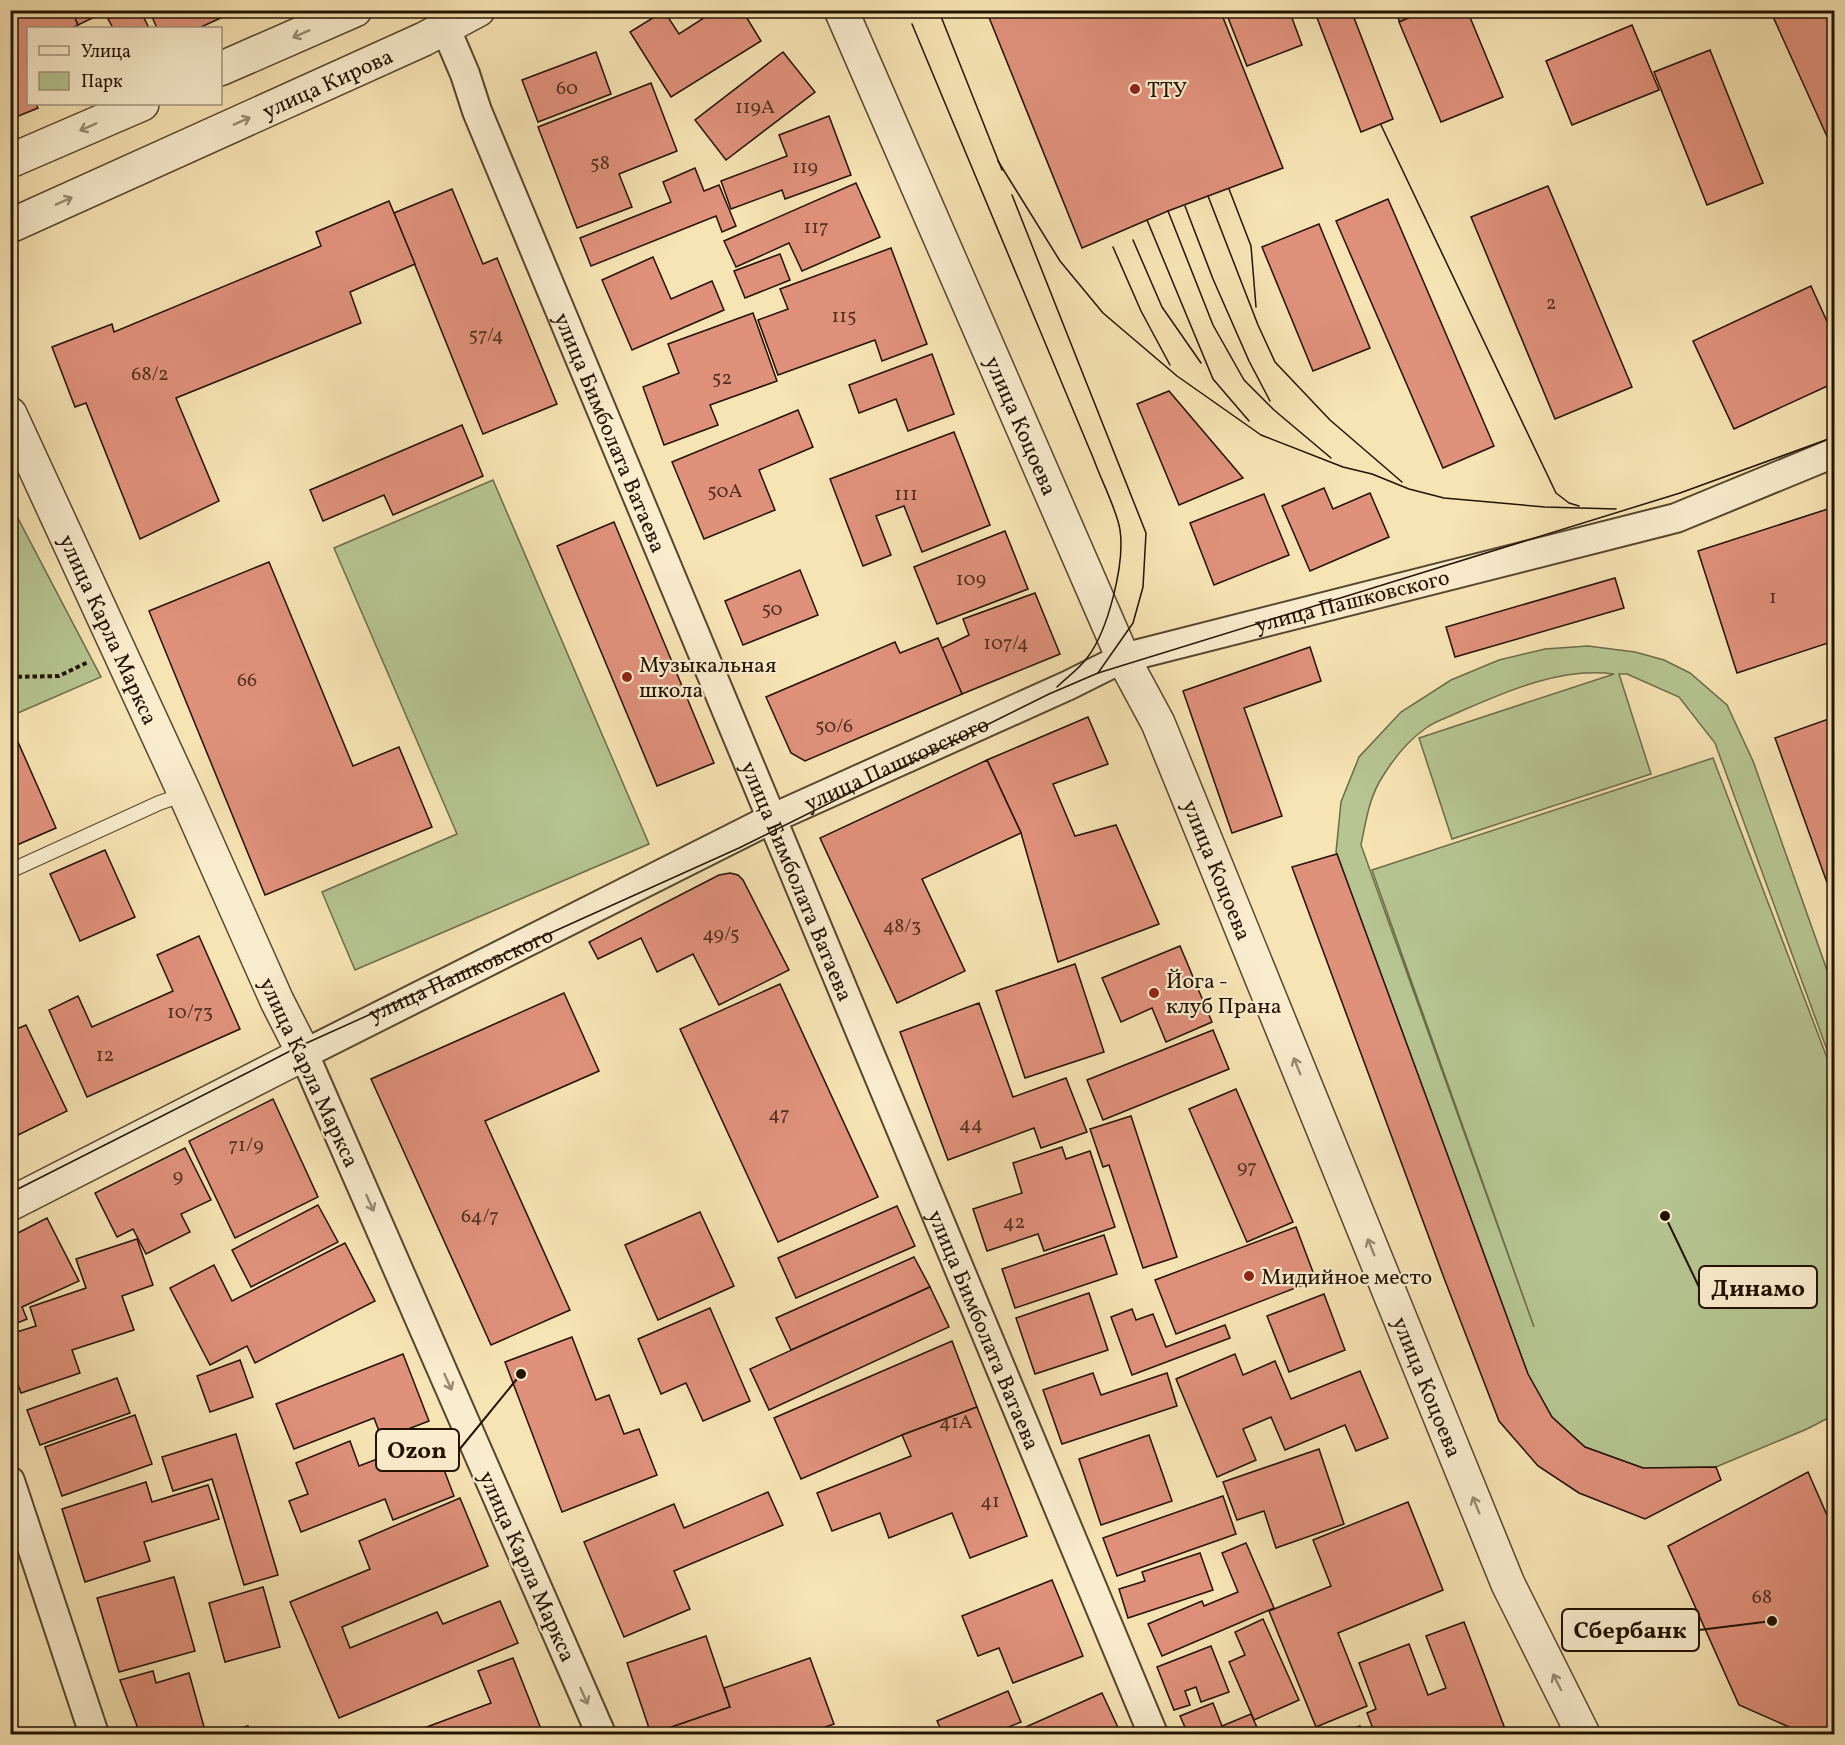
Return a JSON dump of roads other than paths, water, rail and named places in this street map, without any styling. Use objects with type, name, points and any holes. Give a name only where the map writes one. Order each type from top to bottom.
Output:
[{"type":"street","points":[[222,68],[355,10]]},
{"type":"street","name":"улица Кирова","points":[[10,226],[424,39],[478,10]]},
{"type":"street","name":"улица Коцоева","points":[[842,10],[1123,658],[1158,723],[1508,1584],[1583,1734]]},
{"type":"street","name":"улица Бимболата Ватаева","points":[[445,27],[465,74],[477,111],[1153,1734]]},
{"type":"street","points":[[10,161],[140,105]]},
{"type":"street","name":"улица Карла Маркса","points":[[10,414],[185,794],[277,1001],[304,1054],[601,1734]]},
{"type":"street","name":"улица Пашковского","points":[[10,1204],[771,819],[1069,685],[1123,658],[1676,518],[1834,453]]},
{"type":"street","points":[[10,1481],[94,1734]]},
{"type":"lane","points":[[10,871],[159,803],[185,794]]},
{"type":"tram line","points":[[940,14],[1002,170]]},
{"type":"tram line","points":[[912,24],[1109,495],[1120,530],[1120,561],[1117,578],[1102,631],[1087,658],[1057,687]]},
{"type":"tram line","points":[[1381,125],[1556,493],[1569,503],[1579,506]]},
{"type":"tram line","points":[[998,161],[1060,261],[1103,313],[1177,376],[1261,435],[1343,467],[1372,474],[1409,489],[1444,498],[1545,507],[1616,509]]},
{"type":"tram line","points":[[1229,189],[1251,246],[1256,307]]},
{"type":"tram line","points":[[1012,195],[1146,533],[1143,587],[1133,623],[1098,673]]},
{"type":"tram line","points":[[1208,196],[1258,325],[1275,362],[1330,420],[1402,482]]},
{"type":"tram line","points":[[1185,206],[1213,279],[1249,361],[1270,401]]},
{"type":"tram line","points":[[1168,211],[1213,325],[1244,380],[1274,410],[1331,458]]},
{"type":"tram line","points":[[1147,220],[1213,379],[1249,421]]},
{"type":"tram line","points":[[1133,240],[1162,307],[1201,363]]},
{"type":"tram line","points":[[1113,247],[1141,311],[1170,365]]},
{"type":"tram line","points":[[10,1193],[300,1046],[739,848],[1049,694],[1098,673],[1680,493],[1834,437]]},
{"type":"place","name":"ТТУ","points":[[1135,89]]},
{"type":"place","name":"Музыкальная школа","points":[[627,677]]},
{"type":"place","name":"Йога - клуб Прана","points":[[1154,993]]},
{"type":"place","name":"Динамо","points":[[1665,1216]]},
{"type":"place","name":"Мидийное место","points":[[1249,1276]]},
{"type":"place","name":"Ozon","points":[[521,1374]]},
{"type":"place","name":"Сбербанк","points":[[1772,1621]]}]
